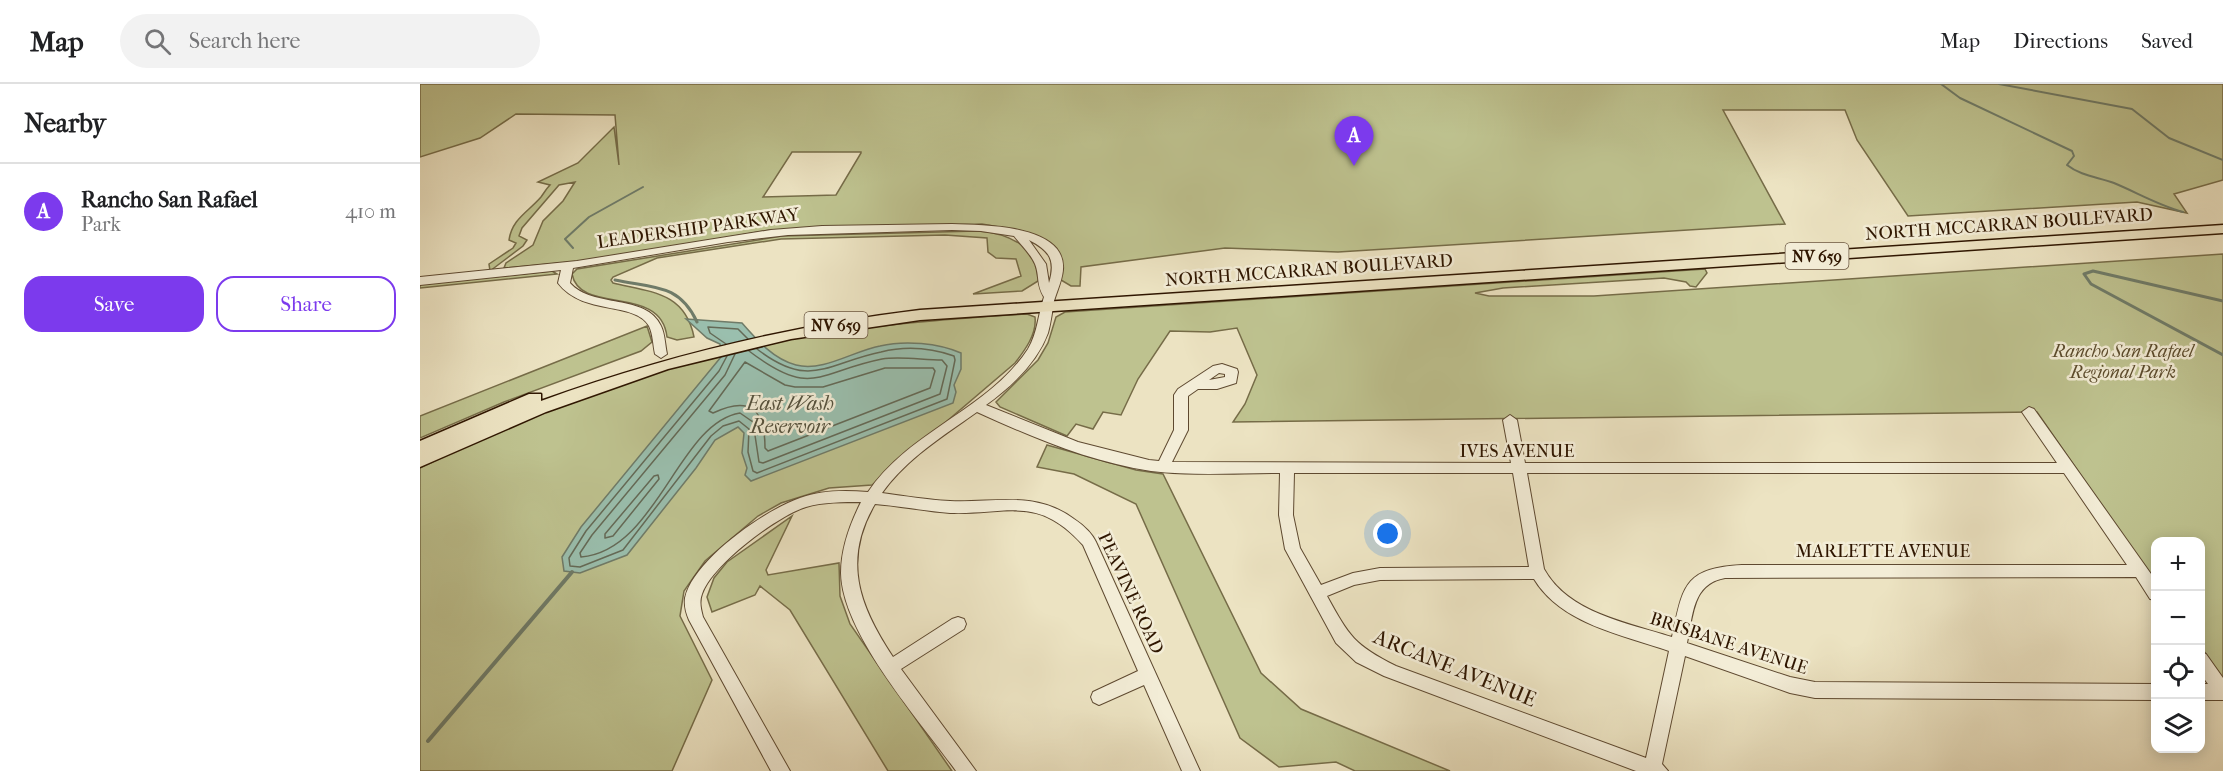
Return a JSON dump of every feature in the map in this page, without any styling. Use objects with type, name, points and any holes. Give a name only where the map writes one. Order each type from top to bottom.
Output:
[{"type":"main road","name":"NORTH MCCARRAN BOULEVARD","points":[[420,448],[524,402],[668,358],[698,344],[796,321],[858,311],[1049,301],[2147,229],[2223,219]]},
{"type":"main road","name":"NORTH MCCARRAN BOULEVARD","points":[[2147,229],[2223,229]]},
{"type":"main road","name":"NORTH MCCARRAN BOULEVARD","points":[[662,360],[824,327],[1049,301]]},
{"type":"main road","points":[[420,461],[528,413],[629,376],[657,360],[662,360]]},
{"type":"street","name":"LEADERSHIP PARKWAY","points":[[420,281],[568,266],[785,232],[972,227],[998,229],[1018,234],[1038,256],[1043,271],[1043,286],[1049,301]]},
{"type":"street","points":[[568,266],[564,283],[572,293],[587,300],[635,311],[650,320],[655,326],[662,360]]},
{"type":"street","points":[[967,771],[860,618],[849,584],[852,540],[871,498],[902,462],[1006,381],[1029,358],[1040,338],[1049,301]]},
{"type":"street","points":[[1163,467],[1180,437],[1181,395],[1184,389],[1196,384]]},
{"type":"street","name":"IVES AVENUE","points":[[975,406],[1052,440],[1163,467],[2069,468]]},
{"type":"street","points":[[2029,412],[2154,591]]},
{"type":"street","name":"BRISBANE AVENUE","points":[[1510,420],[1533,554],[1539,573],[1551,591],[1573,608],[1790,685],[1815,690],[2151,692]]},
{"type":"street","name":"ARCANE AVENUE","points":[[1287,468],[1286,515],[1289,538],[1342,638],[1362,657],[1375,664],[1655,770]]},
{"type":"street","name":"PEAVINE ROAD","points":[[781,771],[697,620],[693,611],[694,591],[722,558],[787,508],[824,498],[871,498],[951,507],[1028,505],[1041,508],[1068,522],[1089,543],[1191,771]]},
{"type":"street","name":"MARLETTE AVENUE","points":[[1655,770],[1678,647],[1692,590],[1705,577],[1714,573],[1742,571],[2139,571]]},
{"type":"street","points":[[1317,593],[1353,579],[1380,574],[1539,573]]},
{"type":"street","points":[[892,666],[958,624]]},
{"type":"street","points":[[2205,666],[2223,692]]},
{"type":"street","points":[[1099,697],[1148,675]]},
{"type":"street","points":[[2205,692],[2223,692]]},
{"type":"green space","points":[[420,84],[2223,84],[2223,180],[2174,194],[2187,213],[2137,202],[1908,216],[1857,140],[1845,110],[1723,110],[1785,224],[1338,252],[1225,248],[1081,267],[1080,286],[1071,286],[1061,280],[1059,259],[1023,231],[982,224],[770,230],[593,260],[504,268],[506,263],[533,245],[543,221],[563,201],[575,182],[559,185],[522,228],[519,236],[527,240],[523,246],[490,271],[489,264],[513,248],[516,243],[509,240],[517,221],[550,185],[538,182],[578,163],[614,127],[619,165],[615,115],[516,114],[480,138],[420,157]],"holes":[[[792,152],[861,152],[836,195],[763,197]]]},
{"type":"green space","points":[[978,231],[1000,235],[1020,244],[1034,259],[1038,281],[1022,291],[973,294],[1021,276],[1016,259],[996,258],[988,252],[987,238],[945,235],[781,239],[657,258],[613,277],[611,280],[613,283],[664,296],[683,311],[694,337],[677,340],[667,337],[662,321],[651,310],[636,304],[589,294],[578,287],[572,274],[577,269],[782,236]]},
{"type":"green space","name":"Rancho San Rafael Regional Park","points":[[2223,254],[2223,679],[2205,653],[2205,537],[2151,537],[2151,576],[2037,412],[1233,422],[1245,404],[1257,375],[1237,328],[1210,332],[1170,331],[1138,379],[1121,415],[1103,412],[1093,429],[1076,424],[1067,436],[1000,407],[996,402],[1038,360],[1048,343],[1056,317],[1065,312],[1705,269],[1707,273],[1696,287],[1686,282],[1664,278],[1503,288],[1475,293],[1489,296],[1594,296]]},
{"type":"green space","points":[[552,271],[557,274],[420,288],[420,284]]},
{"type":"green space","points":[[1027,314],[1035,317],[1034,330],[1015,363],[872,485],[829,488],[781,503],[758,516],[705,561],[684,591],[680,616],[712,680],[672,771],[420,771],[420,468],[556,408],[696,361],[792,339],[851,330],[938,320]]},
{"type":"green space","points":[[647,326],[652,342],[641,351],[504,402],[420,438],[420,416]]},
{"type":"green space","points":[[1047,445],[1136,470],[1163,474],[1261,673],[1301,709],[1450,771],[1355,771],[1336,762],[1279,767],[1240,738],[1136,504],[1074,474],[1037,467]]},
{"type":"green space","points":[[792,516],[766,570],[768,575],[839,563],[840,596],[850,624],[952,771],[888,771],[790,610],[760,586],[755,595],[712,612],[707,597],[714,578],[727,562]]},
{"type":"water","name":"East Wash Reservoir","points":[[686,319],[742,323],[772,353],[796,365],[817,366],[870,349],[900,343],[921,343],[952,350],[961,353],[961,369],[954,385],[956,392],[953,403],[751,481],[745,475],[747,468],[742,453],[744,433],[738,427],[715,440],[696,468],[627,555],[580,573],[564,571],[562,557],[581,527],[721,357],[720,344],[707,338]]},
{"type":"waterway","points":[[1941,84],[1960,98],[2072,151],[2074,156],[2067,165],[2072,169],[2114,183],[2183,212]]},
{"type":"waterway","points":[[1999,84],[2132,109],[2169,138],[2223,160]]},
{"type":"waterway","points":[[573,248],[565,239],[589,217],[643,187]]},
{"type":"waterway","points":[[2223,301],[2093,271],[2084,274],[2091,284],[2223,355]]},
{"type":"waterway","points":[[615,280],[663,289],[673,294],[690,309],[697,322]]},
{"type":"waterway","points":[[428,741],[572,572]]},
{"type":"place","name":"Rancho San Rafael","points":[[1354,166]]}]
